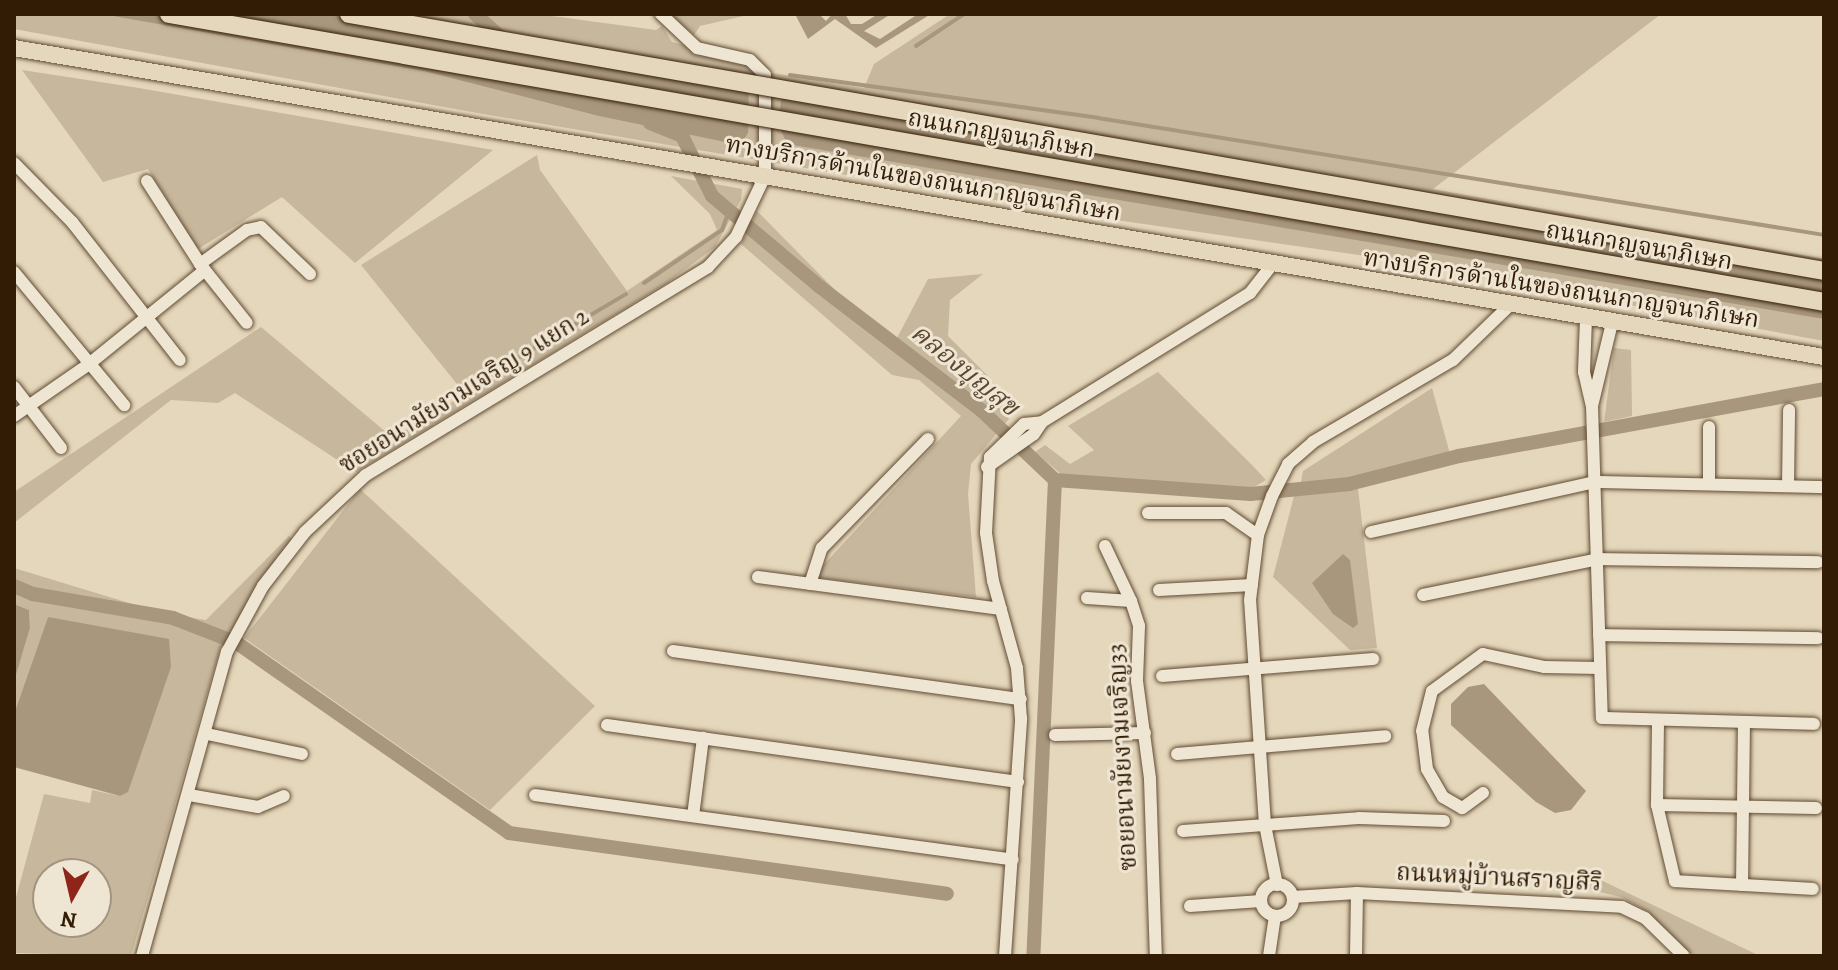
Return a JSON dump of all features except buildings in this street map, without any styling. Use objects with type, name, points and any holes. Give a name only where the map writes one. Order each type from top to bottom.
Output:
[{"type":"highway","name":"ถนนกาญจนาภิเษก","points":[[169,14],[1824,302]]},
{"type":"highway","name":"ถนนกาญจนาภิเษก","points":[[349,14],[1824,271]]},
{"type":"main road","name":"ทางบริการด้านในของถนนกาญจนาภิเษก","points":[[14,48],[1509,306],[1824,357]]},
{"type":"street","points":[[661,14],[697,48],[750,60],[762,69],[765,176]]},
{"type":"street","points":[[14,163],[72,222],[180,360]]},
{"type":"street","name":"ซอยอนามัยงามเจริญ 9 แยก 2","points":[[142,956],[207,734],[227,652],[238,627],[305,532],[366,475],[708,267],[736,237],[765,176]]},
{"type":"street","points":[[147,181],[202,267],[247,323]]},
{"type":"street","points":[[14,416],[89,364],[247,230],[261,227],[310,274]]},
{"type":"street","points":[[998,454],[1034,434],[1042,422],[1250,293],[1272,265]]},
{"type":"street","points":[[14,272],[124,405]]},
{"type":"street","points":[[1275,916],[1288,913],[1293,897],[1277,885],[1265,825],[1251,665],[1252,585],[1258,535],[1272,496],[1288,464],[1313,442],[1453,360],[1509,306]]},
{"type":"street","points":[[1586,319],[1584,372],[1592,406],[1602,718],[1658,722],[1814,724]]},
{"type":"street","points":[[1592,406],[1612,323]]},
{"type":"street","points":[[14,387],[61,448]]},
{"type":"street","points":[[1788,486],[1789,410]]},
{"type":"street","points":[[1005,956],[1021,699],[986,533],[987,467],[1024,424],[1042,422]]},
{"type":"street","points":[[1709,427],[1709,484]]},
{"type":"street","points":[[810,584],[822,548],[928,439]]},
{"type":"street","points":[[1371,532],[1595,482],[1823,487]]},
{"type":"street","points":[[1148,513],[1226,513],[1258,535]]},
{"type":"street","name":"ซอยอนามัยงามเจริญ33","points":[[1105,546],[1131,601],[1139,626],[1137,681],[1145,733],[1156,956]]},
{"type":"street","points":[[1423,595],[1599,559],[1818,562]]},
{"type":"street","points":[[758,577],[1001,609]]},
{"type":"street","points":[[1159,590],[1252,585]]},
{"type":"street","points":[[1087,598],[1131,601]]},
{"type":"street","points":[[1599,635],[1818,638]]},
{"type":"street","points":[[673,651],[1021,699]]},
{"type":"street","points":[[1483,793],[1462,808],[1443,797],[1427,769],[1422,731],[1432,691],[1483,654],[1544,667],[1599,668]]},
{"type":"street","points":[[1162,676],[1251,665],[1373,659]]},
{"type":"street","points":[[1658,722],[1657,805],[1675,881],[1813,889]]},
{"type":"street","points":[[1742,885],[1744,723]]},
{"type":"street","points":[[607,725],[1018,782]]},
{"type":"street","points":[[1055,735],[1145,733]]},
{"type":"street","points":[[207,734],[302,754]]},
{"type":"street","points":[[1177,754],[1258,744],[1385,736]]},
{"type":"street","points":[[693,816],[703,738]]},
{"type":"street","points":[[189,795],[258,807],[284,796]]},
{"type":"street","points":[[535,795],[1013,860]]},
{"type":"street","points":[[1657,805],[1816,808]]},
{"type":"street","points":[[1183,831],[1359,818],[1444,821]]},
{"type":"street","points":[[1261,901],[1266,889],[1277,885]]},
{"type":"street","points":[[1356,956],[1357,893]]},
{"type":"street","name":"ถนนหมู่บ้านสราญสิริ","points":[[1293,897],[1357,893],[1622,907],[1645,918],[1684,956]]},
{"type":"street","points":[[1190,906],[1261,901]]},
{"type":"street","points":[[1261,901],[1275,916]]},
{"type":"street","points":[[1269,956],[1275,916]]},
{"type":"shaded area","points":[[14,14],[537,14],[656,30],[662,26],[672,42],[738,59],[755,70],[864,88],[874,64],[950,14],[1661,14],[1433,189],[1824,259],[1824,341],[1359,255],[1109,219],[472,112],[14,29]]},
{"type":"shaded area","points":[[102,14],[402,14],[749,76],[748,133],[740,145],[599,116],[424,71]]},
{"type":"shaded area","points":[[676,14],[752,14],[700,26],[694,35],[672,17]]},
{"type":"shaded area","points":[[795,14],[819,14],[826,21],[832,14],[845,14],[851,24],[862,24],[878,14],[891,14],[864,31],[880,39],[918,14],[931,14],[876,48],[835,19],[808,39]]},
{"type":"shaded area","points":[[22,70],[493,150],[355,263],[282,197],[198,249],[148,169],[103,182]]},
{"type":"shaded area","points":[[782,86],[1824,265],[1824,319],[787,144],[779,126]]},
{"type":"shaded area","points":[[537,155],[540,170],[627,291],[717,230],[710,214],[671,176],[742,189],[741,200],[715,247],[667,283],[356,472],[235,393],[218,403],[171,400],[14,523],[14,492],[261,327],[393,438],[465,394],[361,265]]},
{"type":"shaded area","points":[[757,211],[840,295],[897,338],[928,279],[983,274],[950,300],[948,336],[988,376],[1009,419],[971,464],[968,494],[976,597],[820,578],[817,572],[961,416],[919,380],[892,375],[741,244]]},
{"type":"shaded area","points":[[1614,348],[1631,350],[1632,416],[1604,422]]},
{"type":"shaded area","points":[[1158,372],[1266,480],[1249,490],[1136,484],[1061,474],[1035,452],[1045,445],[1070,464],[1094,450],[1068,426]]},
{"type":"shaded area","points":[[1432,388],[1450,454],[1349,481],[1301,482],[1303,471]]},
{"type":"shaded area","points":[[360,489],[595,706],[490,810],[244,638]]},
{"type":"shaded area","points":[[1358,489],[1377,648],[1350,650],[1273,577],[1294,496]]},
{"type":"shaded area","points":[[289,536],[293,540],[220,649],[131,956],[14,953],[14,905],[44,794],[90,803],[92,790],[120,796],[54,619],[48,617],[14,714],[14,682],[30,628],[29,610],[14,604],[14,568],[162,613],[206,620]]},
{"type":"shaded area","points":[[1343,554],[1350,560],[1358,624],[1353,628],[1333,614],[1312,583]]},
{"type":"shaded area","points":[[14,604],[29,610],[30,628],[14,682]]},
{"type":"shaded area","points":[[48,617],[169,639],[171,667],[128,792],[120,796],[14,767],[14,714]]},
{"type":"shaded area","points":[[1484,684],[1586,791],[1571,810],[1555,813],[1536,802],[1451,725],[1451,704],[1468,687]]},
{"type":"shaded area","points":[[1588,874],[1760,956],[1693,956],[1647,911],[1621,897],[1587,889]]},
{"type":"waterway","name":"คลองบุญสุข","points":[[475,14],[504,40]]},
{"type":"waterway","points":[[916,46],[964,14]]},
{"type":"waterway","points":[[790,75],[1098,118],[1824,235]]},
{"type":"waterway","name":"คลองบุญสุข","points":[[650,123],[682,136],[712,196],[820,287],[982,411],[1055,480],[1033,956]]},
{"type":"waterway","points":[[644,283],[722,230],[729,211]]},
{"type":"waterway","points":[[470,386],[626,294]]},
{"type":"waterway","points":[[1055,480],[1251,494],[1349,484],[1459,456],[1824,389]]},
{"type":"waterway","points":[[14,586],[33,594],[173,618],[237,643],[509,833],[947,894]]}]
